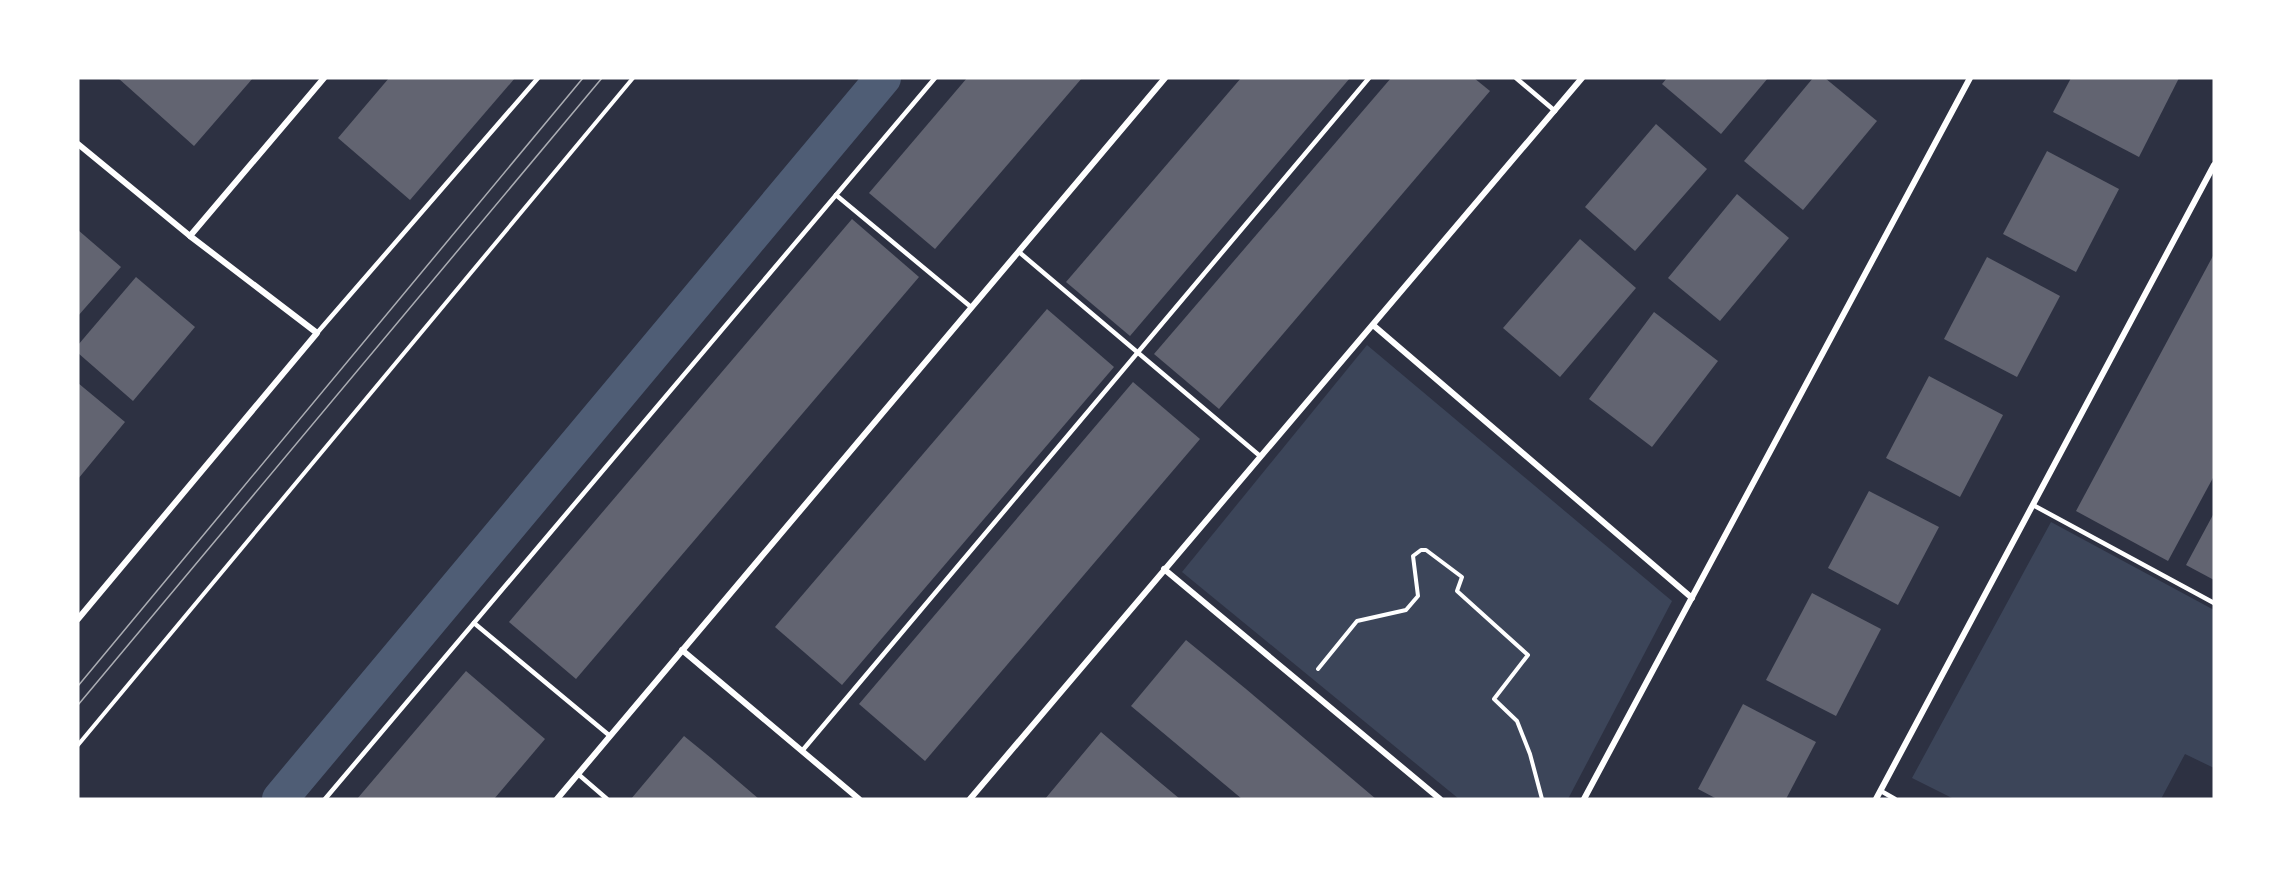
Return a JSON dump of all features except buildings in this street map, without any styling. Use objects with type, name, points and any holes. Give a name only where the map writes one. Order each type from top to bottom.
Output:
[{"type":"street","points":[[190,236],[324,78]]},
{"type":"street","points":[[557,799],[1165,78]]},
{"type":"street","points":[[970,799],[1582,78]]},
{"type":"street","points":[[1584,799],[1970,78]]},
{"type":"street","points":[[78,144],[190,236],[317,333],[78,619]]},
{"type":"street","points":[[1876,799],[2214,165]]},
{"type":"street","points":[[1372,325],[1692,598]]},
{"type":"street","points":[[1164,569],[1440,799]]},
{"type":"street","points":[[682,650],[859,799]]},
{"type":"lane","points":[[317,333],[538,78]]},
{"type":"lane","points":[[325,799],[935,78]]},
{"type":"lane","points":[[802,751],[1369,78]]},
{"type":"lane","points":[[1516,78],[1555,111]]},
{"type":"lane","points":[[837,195],[972,307]]},
{"type":"lane","points":[[1019,252],[1260,456]]},
{"type":"lane","points":[[2033,505],[2214,603]]},
{"type":"lane","points":[[474,623],[610,736]]},
{"type":"lane","points":[[578,774],[607,799]]},
{"type":"lane","points":[[1881,791],[1896,799]]},
{"type":"path","points":[[78,745],[633,78]]},
{"type":"path","points":[[1305,686],[1357,621],[1406,610],[1418,596],[1413,556],[1421,550],[1426,550],[1462,577],[1457,591],[1528,655],[1494,699],[1517,721],[1530,754],[1542,799]]},
{"type":"shaded area","points":[[1367,345],[1672,601],[1568,799],[1459,799],[1182,572]]},
{"type":"shaded area","points":[[2051,522],[2214,610],[2214,768],[2185,754],[2161,799],[1954,799],[1912,778]]},
{"type":"waterway","points":[[280,799],[883,78]]},
{"type":"tram line","points":[[78,686],[583,78]]},
{"type":"tram line","points":[[78,705],[602,78]]}]
